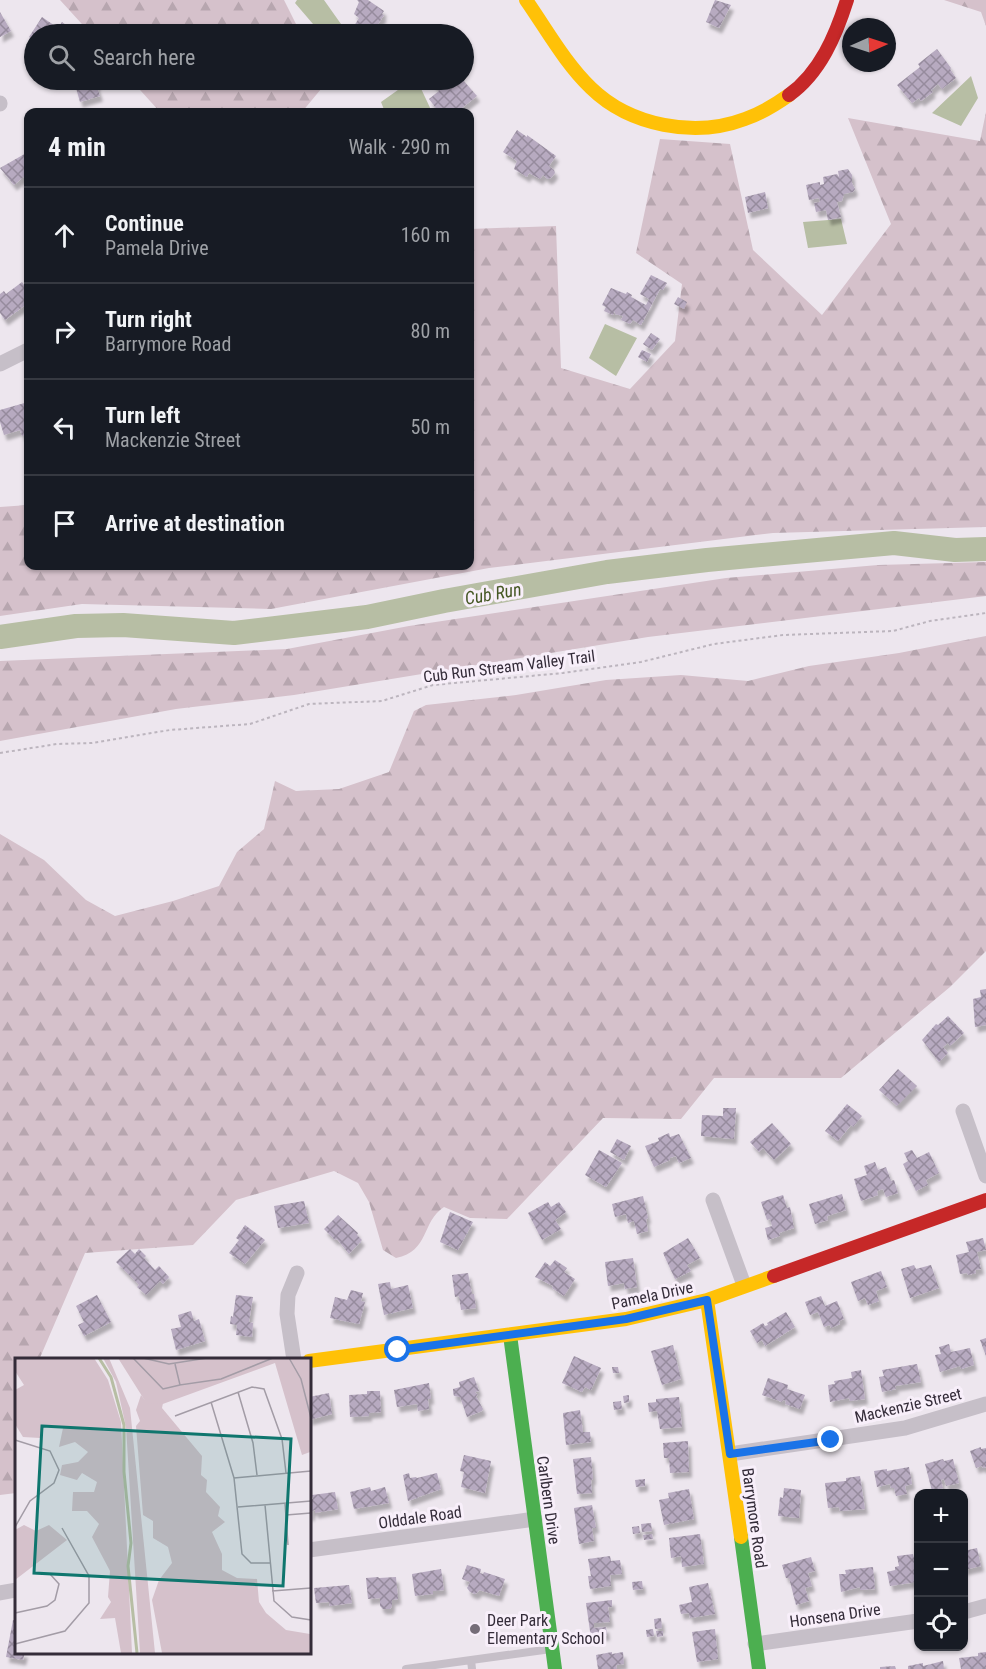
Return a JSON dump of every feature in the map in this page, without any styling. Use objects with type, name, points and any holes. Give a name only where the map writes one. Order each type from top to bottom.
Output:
[{"type":"street","points":[[526,0],[574,70],[604,99],[645,121],[668,127],[699,129],[736,123],[769,110],[787,98],[813,72],[823,58],[835,34],[847,0]]},
{"type":"street","points":[[0,364],[24,352]]},
{"type":"street","points":[[963,1111],[986,1176]]},
{"type":"street","points":[[713,1200],[744,1285]]},
{"type":"street","name":"Pamela Drive","points":[[310,1361],[626,1319],[707,1300],[986,1200]]},
{"type":"street","points":[[294,1358],[287,1314],[288,1295],[297,1274]]},
{"type":"street","name":"Barrymore Road","points":[[707,1300],[759,1669]]},
{"type":"street","name":"Carlbern Drive","points":[[510,1335],[555,1669]]},
{"type":"street","name":"Mackenzie Street","points":[[730,1454],[904,1428],[986,1404]]},
{"type":"street","name":"Olddale Road","points":[[310,1550],[535,1519]]},
{"type":"street","points":[[0,1593],[15,1590]]},
{"type":"street","points":[[968,1610],[986,1606]]},
{"type":"street","name":"Honsena Drive","points":[[755,1644],[914,1622]]},
{"type":"lane","points":[[406,1669],[552,1649]]},
{"type":"lane","points":[[471,1660],[472,1669]]},
{"type":"path","name":"Cub Run Stream Valley Trail","points":[[0,753],[57,744],[92,743],[170,730],[250,724],[309,704],[382,701],[433,685],[563,673],[641,662],[714,644],[783,635],[893,631],[930,621],[986,613]]},
{"type":"green space","points":[[60,0],[284,0],[296,24],[82,24]]},
{"type":"green space","points":[[944,0],[986,0],[986,26],[981,12]]},
{"type":"green space","points":[[140,90],[320,90],[305,108],[156,108]]},
{"type":"green space","points":[[986,112],[986,527],[773,533],[489,568],[271,609],[82,604],[0,616],[0,507],[24,505],[24,570],[474,570],[474,229],[556,226],[561,368],[630,389],[675,341],[682,284],[636,253],[660,139],[730,144],[753,250],[822,315],[891,224],[848,118],[980,141]]},
{"type":"green space","points":[[986,562],[986,596],[648,637],[294,695],[176,709],[0,741],[0,661],[287,649],[409,626],[726,578],[878,565]]},
{"type":"green space","points":[[986,636],[986,951],[950,987],[841,1078],[714,1078],[681,1119],[603,1118],[507,1219],[470,1218],[444,1207],[432,1220],[415,1249],[396,1258],[383,1250],[369,1202],[358,1183],[334,1171],[236,1200],[193,1245],[85,1253],[40,1358],[15,1358],[15,1493],[0,1495],[0,834],[44,860],[86,900],[115,916],[219,886],[237,852],[264,829],[275,781],[296,791],[339,789],[389,772],[414,711],[426,705],[516,695],[606,680],[681,675],[748,681],[809,666],[899,653]]},
{"type":"shaded area","points":[[297,0],[324,0],[341,24],[313,24],[295,3]]},
{"type":"shaded area","points":[[971,76],[978,98],[961,126],[932,113]]},
{"type":"shaded area","points":[[398,90],[422,90],[430,108],[383,108],[381,102]]},
{"type":"shaded area","points":[[841,219],[847,244],[808,248],[803,222]]},
{"type":"shaded area","points":[[605,324],[637,338],[616,376],[589,358]]},
{"type":"building","points":[[357,0],[368,0],[384,11],[378,24],[355,24],[359,18],[354,14],[359,2]]},
{"type":"building","points":[[715,0],[731,5],[719,28],[706,22]]},
{"type":"building","points":[[0,12],[11,31],[0,37]]},
{"type":"building","points":[[42,17],[52,24],[37,24]]},
{"type":"building","points":[[937,49],[956,78],[942,89],[938,84],[931,90],[933,92],[921,101],[919,98],[912,103],[897,85],[920,67],[918,64]]},
{"type":"building","points":[[77,90],[98,90],[100,96],[80,102]]},
{"type":"building","points":[[472,90],[477,96],[462,108],[436,108],[429,99],[439,91]]},
{"type":"building","points":[[517,130],[556,156],[549,166],[555,173],[551,178],[548,179],[543,175],[540,179],[529,173],[527,177],[514,169],[517,161],[503,152]]},
{"type":"building","points":[[24,154],[24,176],[14,185],[0,168]]},
{"type":"building","points":[[848,169],[855,189],[853,192],[844,194],[842,201],[837,202],[841,217],[828,220],[826,210],[816,212],[814,203],[820,202],[819,198],[809,200],[806,185],[820,182],[820,185],[824,184],[823,177],[837,174],[839,177],[838,171]]},
{"type":"building","points":[[765,192],[768,208],[748,213],[745,197]]},
{"type":"building","points":[[651,275],[667,283],[663,290],[660,289],[641,325],[633,320],[630,324],[621,320],[623,316],[615,314],[615,311],[613,315],[604,311],[606,307],[602,305],[611,288],[626,294],[627,292],[632,295],[631,297],[646,305],[649,299],[640,294]]},
{"type":"building","points":[[22,282],[24,285],[24,306],[5,320],[0,313],[0,294],[4,291],[6,294]]},
{"type":"building","points":[[678,297],[687,302],[684,309],[674,304]]},
{"type":"building","points":[[651,333],[660,339],[652,350],[643,344]]},
{"type":"building","points":[[642,350],[651,354],[647,362],[638,357]]},
{"type":"building","points":[[24,403],[24,435],[22,436],[20,430],[4,435],[0,422],[0,410]]},
{"type":"building","points":[[986,989],[986,1025],[975,1027],[973,999],[981,997],[980,990]]},
{"type":"building","points":[[948,1016],[964,1033],[950,1046],[948,1043],[943,1047],[948,1053],[939,1062],[922,1040],[936,1024],[938,1025]]},
{"type":"building","points":[[898,1069],[917,1086],[897,1106],[879,1090]]},
{"type":"building","points":[[847,1104],[862,1116],[838,1141],[825,1131]]},
{"type":"building","points":[[723,1108],[736,1108],[734,1139],[701,1136],[702,1115],[723,1116]]},
{"type":"building","points":[[772,1123],[791,1144],[774,1160],[763,1148],[759,1152],[750,1142]]},
{"type":"building","points":[[669,1133],[670,1137],[679,1134],[691,1158],[679,1163],[676,1156],[654,1167],[645,1146],[659,1141],[658,1138]]},
{"type":"building","points":[[617,1139],[631,1146],[624,1160],[610,1152]]},
{"type":"building","points":[[599,1150],[622,1163],[606,1187],[585,1175]]},
{"type":"building","points":[[912,1150],[917,1158],[929,1152],[939,1173],[926,1180],[928,1185],[916,1191],[903,1164],[908,1161],[904,1153]]},
{"type":"building","points":[[875,1162],[878,1170],[886,1167],[891,1181],[894,1180],[898,1193],[886,1197],[883,1189],[877,1191],[878,1195],[861,1201],[854,1179],[867,1175],[864,1166]]},
{"type":"building","points":[[842,1194],[846,1210],[827,1216],[828,1220],[815,1224],[809,1204]]},
{"type":"building","points":[[783,1195],[787,1208],[790,1207],[794,1228],[768,1240],[765,1228],[772,1226],[770,1219],[767,1220],[761,1202]]},
{"type":"building","points":[[643,1196],[648,1218],[646,1219],[648,1231],[637,1234],[634,1221],[628,1223],[626,1214],[615,1217],[612,1204]]},
{"type":"building","points":[[304,1201],[309,1223],[278,1228],[274,1206]]},
{"type":"building","points":[[548,1202],[551,1207],[559,1202],[566,1212],[555,1220],[561,1229],[542,1240],[528,1213]]},
{"type":"building","points":[[450,1212],[473,1222],[458,1250],[440,1242]]},
{"type":"building","points":[[338,1215],[358,1233],[357,1235],[362,1240],[349,1254],[337,1239],[335,1240],[324,1229]]},
{"type":"building","points":[[245,1225],[265,1240],[245,1264],[229,1253],[239,1240],[236,1238]]},
{"type":"building","points":[[688,1238],[700,1258],[687,1265],[691,1271],[675,1279],[663,1253]]},
{"type":"building","points":[[983,1238],[986,1250],[977,1252],[981,1269],[968,1275],[967,1273],[960,1274],[956,1255],[969,1252],[966,1242]]},
{"type":"building","points":[[130,1249],[135,1254],[139,1249],[155,1270],[159,1266],[169,1277],[163,1284],[160,1281],[146,1295],[116,1262]]},
{"type":"building","points":[[633,1258],[637,1287],[625,1289],[624,1283],[608,1286],[605,1262]]},
{"type":"building","points":[[555,1260],[567,1268],[564,1272],[575,1279],[564,1296],[552,1288],[553,1286],[535,1277],[545,1262],[550,1266]]},
{"type":"building","points":[[914,1265],[916,1269],[931,1265],[939,1288],[910,1298],[901,1269]]},
{"type":"building","points":[[881,1271],[887,1287],[876,1291],[879,1301],[868,1305],[865,1298],[858,1301],[851,1282]]},
{"type":"building","points":[[468,1273],[476,1308],[461,1310],[459,1296],[455,1297],[452,1275]]},
{"type":"building","points":[[390,1282],[391,1289],[408,1285],[413,1308],[384,1315],[378,1284]]},
{"type":"building","points":[[351,1290],[363,1293],[361,1301],[365,1302],[359,1324],[330,1318],[335,1297],[347,1300]]},
{"type":"building","points":[[97,1295],[111,1322],[84,1336],[78,1325],[84,1322],[76,1306]]},
{"type":"building","points":[[236,1295],[253,1297],[249,1322],[253,1323],[252,1337],[236,1335],[237,1325],[230,1324]]},
{"type":"building","points":[[821,1296],[825,1306],[837,1301],[844,1319],[839,1321],[840,1324],[831,1328],[830,1325],[824,1327],[818,1312],[810,1315],[805,1302]]},
{"type":"building","points":[[191,1311],[194,1321],[199,1319],[205,1341],[176,1350],[171,1329],[181,1327],[178,1315]]},
{"type":"building","points":[[786,1312],[795,1327],[765,1346],[762,1340],[757,1343],[750,1331],[763,1323],[765,1326],[768,1325],[767,1323]]},
{"type":"building","points":[[986,1338],[986,1356],[980,1340]]},
{"type":"building","points":[[949,1344],[951,1352],[970,1348],[974,1365],[961,1369],[960,1366],[940,1372],[935,1355],[941,1354],[939,1347]]},
{"type":"building","points":[[673,1345],[681,1379],[662,1385],[651,1351]]},
{"type":"building","points":[[574,1356],[601,1368],[591,1390],[585,1387],[582,1392],[562,1383]]},
{"type":"building","points":[[917,1364],[921,1382],[895,1386],[896,1389],[882,1392],[879,1377],[884,1376],[882,1370]]},
{"type":"building","points":[[612,1367],[618,1367],[619,1373],[613,1373]]},
{"type":"building","points":[[861,1370],[865,1399],[850,1401],[849,1398],[830,1402],[828,1385],[835,1384],[834,1381],[852,1378],[851,1372]]},
{"type":"building","points":[[474,1377],[479,1391],[475,1392],[478,1395],[476,1396],[483,1409],[467,1417],[460,1397],[454,1396],[453,1389],[460,1387],[459,1382]]},
{"type":"building","points":[[768,1378],[788,1385],[787,1389],[805,1395],[800,1409],[785,1404],[786,1401],[782,1402],[762,1395]]},
{"type":"building","points":[[429,1383],[431,1399],[428,1399],[429,1409],[418,1411],[417,1404],[397,1407],[394,1390]]},
{"type":"building","points":[[367,1391],[380,1391],[381,1412],[369,1413],[369,1416],[350,1417],[349,1395],[367,1394]]},
{"type":"building","points":[[329,1393],[332,1414],[310,1420],[310,1397]]},
{"type":"building","points":[[629,1395],[629,1402],[624,1403],[623,1396]]},
{"type":"building","points":[[679,1397],[682,1427],[660,1429],[657,1411],[649,1412],[648,1403],[656,1402],[656,1399]]},
{"type":"building","points":[[621,1401],[622,1409],[614,1410],[613,1402]]},
{"type":"building","points":[[580,1410],[583,1432],[590,1432],[591,1442],[566,1445],[563,1413]]},
{"type":"building","points":[[688,1441],[689,1472],[670,1473],[669,1458],[664,1458],[663,1443]]},
{"type":"building","points":[[981,1447],[981,1449],[986,1448],[986,1467],[976,1468],[970,1451]]},
{"type":"building","points":[[464,1455],[491,1461],[485,1493],[461,1487],[464,1472],[460,1471]]},
{"type":"building","points":[[591,1457],[592,1493],[577,1494],[573,1459]]},
{"type":"building","points":[[953,1459],[959,1483],[946,1486],[944,1479],[941,1480],[943,1488],[931,1489],[925,1464]]},
{"type":"building","points":[[909,1467],[912,1484],[905,1486],[907,1494],[896,1496],[890,1484],[877,1487],[874,1471]]},
{"type":"building","points":[[409,1473],[410,1478],[417,1478],[437,1473],[441,1489],[408,1501],[403,1475]]},
{"type":"building","points":[[860,1476],[865,1509],[840,1511],[839,1507],[828,1508],[825,1483],[846,1481],[846,1478]]},
{"type":"building","points":[[645,1479],[645,1486],[636,1487],[635,1480]]},
{"type":"building","points":[[370,1487],[371,1491],[385,1487],[389,1503],[354,1509],[350,1492]]},
{"type":"building","points":[[784,1488],[801,1490],[799,1518],[778,1516],[780,1497],[783,1498]]},
{"type":"building","points":[[689,1489],[694,1519],[664,1525],[659,1500],[669,1498],[668,1493]]},
{"type":"building","points":[[335,1492],[338,1509],[315,1513],[315,1510],[310,1516],[312,1495]]},
{"type":"building","points":[[592,1505],[596,1528],[592,1528],[594,1541],[579,1544],[574,1508]]},
{"type":"building","points":[[651,1523],[652,1531],[642,1532],[641,1524]]},
{"type":"building","points":[[639,1526],[640,1533],[633,1534],[632,1527]]},
{"type":"building","points":[[652,1534],[653,1539],[644,1540],[643,1535]]},
{"type":"building","points":[[700,1534],[704,1564],[682,1567],[681,1556],[671,1558],[669,1538]]},
{"type":"building","points":[[977,1548],[981,1566],[968,1569],[968,1550]]},
{"type":"building","points":[[913,1554],[914,1582],[890,1586],[887,1572],[899,1566],[897,1556]]},
{"type":"building","points":[[610,1556],[611,1561],[620,1560],[622,1574],[610,1575],[611,1586],[590,1589],[588,1576],[591,1576],[588,1559]]},
{"type":"building","points":[[811,1557],[815,1571],[808,1573],[812,1586],[805,1588],[809,1601],[796,1605],[789,1578],[786,1578],[782,1565]]},
{"type":"building","points":[[467,1565],[481,1569],[480,1573],[484,1572],[505,1579],[499,1596],[479,1590],[475,1594],[470,1592],[467,1588],[470,1582],[462,1579]]},
{"type":"building","points":[[873,1567],[875,1589],[860,1590],[860,1587],[841,1592],[839,1574],[846,1574],[845,1570]]},
{"type":"building","points":[[441,1569],[444,1590],[415,1596],[412,1574]]},
{"type":"building","points":[[396,1577],[398,1599],[392,1600],[390,1609],[383,1609],[380,1606],[380,1598],[368,1599],[366,1578]]},
{"type":"building","points":[[642,1581],[643,1589],[633,1590],[632,1582]]},
{"type":"building","points":[[708,1583],[715,1614],[690,1618],[689,1613],[681,1614],[679,1605],[692,1602],[689,1587]]},
{"type":"building","points":[[349,1585],[352,1603],[330,1606],[329,1602],[316,1603],[314,1588]]},
{"type":"building","points":[[612,1600],[612,1607],[608,1607],[610,1622],[594,1623],[594,1628],[606,1627],[607,1635],[591,1638],[586,1603]]},
{"type":"building","points":[[661,1618],[662,1628],[655,1629],[654,1619]]},
{"type":"building","points":[[13,1620],[15,1620],[15,1654],[24,1654],[23,1660],[6,1657]]},
{"type":"building","points":[[653,1629],[654,1636],[647,1637],[646,1630]]},
{"type":"building","points":[[715,1629],[718,1659],[697,1662],[692,1632]]},
{"type":"building","points":[[656,1631],[663,1631],[663,1636],[657,1637]]},
{"type":"building","points":[[612,1652],[612,1654],[623,1652],[624,1664],[616,1665],[617,1669],[598,1669],[596,1655]]},
{"type":"building","points":[[986,1652],[986,1669],[961,1669],[959,1658],[978,1656],[978,1653]]},
{"type":"building","points":[[943,1661],[944,1669],[908,1669],[908,1666],[923,1663],[923,1666]]},
{"type":"building","points":[[895,1666],[896,1669],[880,1669],[880,1667]]},
{"type":"waterway","name":"Cub Run","points":[[0,637],[76,626],[123,625],[234,633],[367,617],[607,572],[707,560],[894,543],[955,550],[986,549]]},
{"type":"traffic: fast","points":[[510,1335],[555,1669]]},
{"type":"traffic: fast","points":[[741,1537],[759,1669]]},
{"type":"traffic: slow","points":[[526,0],[565,57],[591,88],[624,112],[644,120],[685,128],[726,125],[757,114],[789,95]]},
{"type":"traffic: slow","points":[[310,1361],[626,1319],[707,1300],[774,1276]]},
{"type":"traffic: slow","points":[[707,1300],[741,1537]]},
{"type":"traffic: jam","points":[[789,95],[810,76],[826,52],[847,0]]},
{"type":"traffic: jam","points":[[774,1276],[986,1200]]},
{"type":"place","name":"Deer Park Elementary School","points":[[475,1629]]},
{"type":"route","points":[[398,1350],[626,1319],[707,1300],[730,1454],[831,1440]]}]
